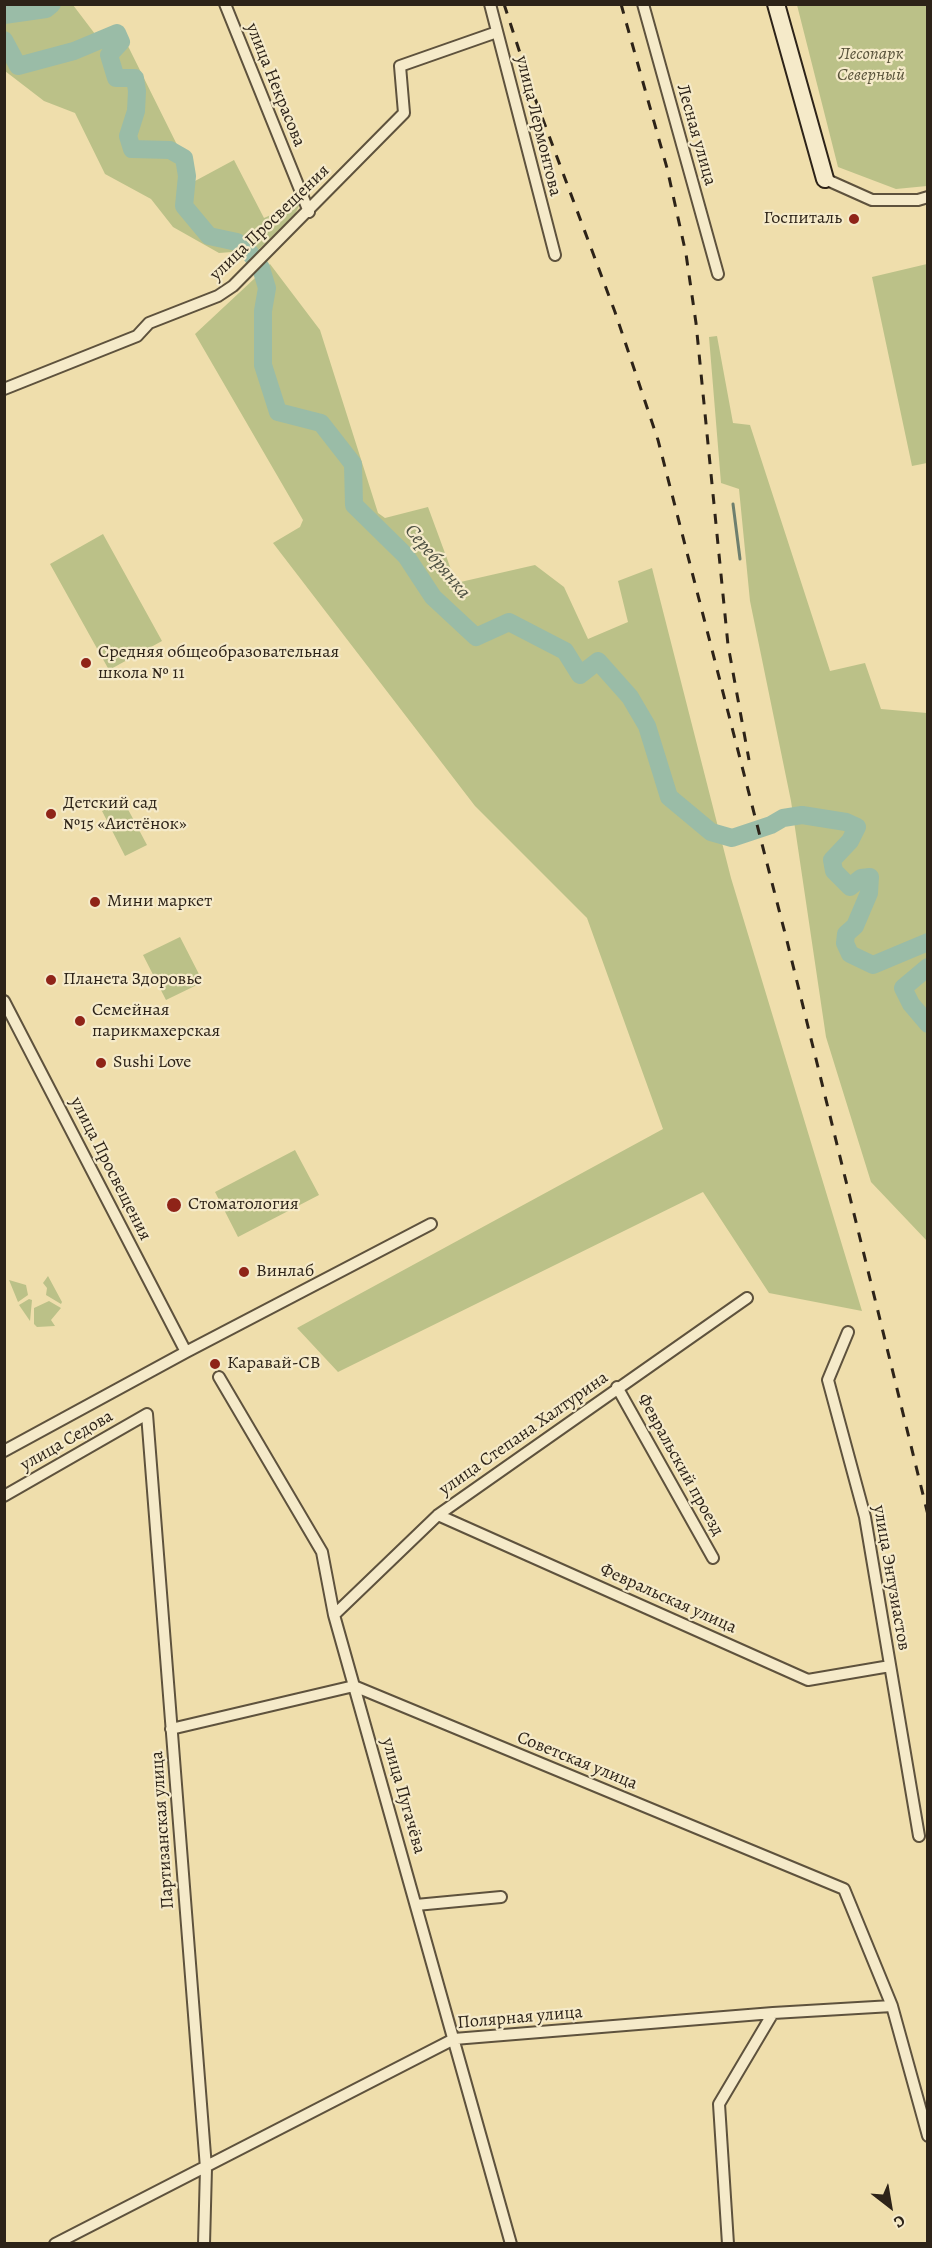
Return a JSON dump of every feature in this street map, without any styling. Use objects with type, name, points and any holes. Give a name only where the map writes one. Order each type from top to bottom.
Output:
[{"type":"street","name":"улица Некрасова","points":[[225,4],[309,212]]},
{"type":"street","name":"улица Лермонтова","points":[[490,4],[555,255]]},
{"type":"street","name":"Лесная улица","points":[[643,4],[718,274]]},
{"type":"street","points":[[776,4],[825,179],[872,200],[918,200],[927,197]]},
{"type":"street","name":"улица Просвещения","points":[[4,389],[137,336],[149,323],[218,296],[309,212],[404,113],[400,66],[497,32]]},
{"type":"street","name":"улица Просвещения","points":[[4,1001],[186,1352]]},
{"type":"street","points":[[4,1451],[186,1352],[431,1224]]},
{"type":"street","name":"улица Степана Халтурина","points":[[334,1615],[438,1515],[617,1387],[747,1298]]},
{"type":"street","name":"улица Энтузиастов","points":[[848,1332],[828,1380],[864,1517],[919,1836]]},
{"type":"street","name":"улица Пугачёва","points":[[219,1377],[322,1552],[334,1615],[511,2244]]},
{"type":"street","name":"Февральский проезд","points":[[617,1387],[713,1558]]},
{"type":"street","name":"улица Седова","points":[[4,1496],[147,1414]]},
{"type":"street","name":"Партизанская улица","points":[[147,1414],[206,2168],[204,2244]]},
{"type":"street","name":"Февральская улица","points":[[438,1515],[808,1680],[890,1666]]},
{"type":"street","points":[[171,1729],[354,1686]]},
{"type":"street","name":"Советская улица","points":[[354,1686],[844,1889],[892,2006],[927,2136]]},
{"type":"street","points":[[416,1905],[501,1897]]},
{"type":"street","name":"Полярная улица","points":[[55,2244],[454,2039],[773,2013],[892,2006]]},
{"type":"street","points":[[728,2244],[719,2104],[773,2013]]},
{"type":"green space","points":[[4,5],[73,5],[95,34],[122,34],[195,181],[234,160],[264,218],[301,202],[293,218],[258,250],[219,253],[173,227],[151,199],[105,174],[75,113],[44,101],[5,71]]},
{"type":"green space","name":"Лесопарк Северный","points":[[797,5],[927,5],[927,186],[896,189],[838,167]]},
{"type":"green space","points":[[270,264],[320,330],[378,513],[385,518],[428,507],[456,583],[535,565],[564,587],[588,639],[628,622],[618,581],[652,568],[731,878],[862,1311],[769,1293],[703,1192],[338,1372],[297,1328],[663,1129],[587,918],[475,806],[273,543],[300,527],[303,520],[195,334]]},
{"type":"green space","points":[[927,264],[927,463],[912,466],[872,277]]},
{"type":"green space","points":[[717,336],[733,423],[750,425],[830,671],[865,663],[881,709],[927,713],[927,1241],[871,1182],[826,1037],[791,801],[750,601],[739,489],[721,483],[709,337]]},
{"type":"green space","points":[[103,534],[162,641],[109,670],[50,564]]},
{"type":"green space","points":[[123,800],[147,845],[125,856],[102,811]]},
{"type":"green space","points":[[180,937],[203,982],[166,1000],[143,955]]},
{"type":"green space","points":[[295,1150],[319,1195],[238,1237],[215,1192]]},
{"type":"green space","points":[[48,1276],[61,1304],[46,1295],[47,1288],[43,1283]]},
{"type":"green space","points":[[9,1280],[26,1285],[28,1295],[18,1302]]},
{"type":"green space","points":[[29,1299],[32,1300],[30,1321],[19,1305]]},
{"type":"green space","points":[[49,1301],[61,1308],[51,1320],[55,1326],[37,1327],[34,1324],[34,1308]]},
{"type":"waterway","name":"Серебрянка","points":[[4,15],[46,9],[52,4]]},
{"type":"waterway","name":"Серебрянка","points":[[4,40],[18,66],[74,51],[117,33],[121,42],[109,55],[116,78],[135,78],[137,91],[136,111],[128,136],[132,149],[170,150],[184,158],[187,176],[184,206],[209,236],[237,242],[250,253],[261,268],[267,288],[263,311],[263,365],[278,412],[321,423],[353,464],[354,505],[406,556],[433,597],[476,637],[509,622],[565,651],[580,675],[598,661],[630,697],[647,726],[669,797],[711,832],[732,838],[771,825],[783,818],[802,815],[846,822],[857,827],[850,841],[832,860],[834,871],[850,887],[861,878],[870,877],[869,893],[855,926],[846,934],[845,943],[850,954],[873,965],[928,942]]},
{"type":"waterway","points":[[733,504],[740,559]]},
{"type":"waterway","name":"Серебрянка","points":[[928,967],[903,988],[911,1004],[928,1024]]},
{"type":"railway","points":[[504,4],[533,93],[615,312],[658,440],[787,941],[928,1515]]},
{"type":"railway","points":[[621,4],[667,168],[686,254],[696,323],[728,645],[749,760]]},
{"type":"place","name":"Госпиталь","points":[[854,219]]},
{"type":"place","name":"Средняя общеобразовательная школа № 11","points":[[86,663]]},
{"type":"place","name":"Детский сад №15 «Аистёнок»","points":[[51,814]]},
{"type":"place","name":"Мини маркет","points":[[95,902]]},
{"type":"place","name":"Планета Здоровье","points":[[51,980]]},
{"type":"place","name":"Семейная парикмахерская","points":[[80,1021]]},
{"type":"place","name":"Sushi Love","points":[[101,1063]]},
{"type":"place","name":"Стоматология","points":[[174,1205]]},
{"type":"place","name":"Винлаб","points":[[244,1272]]},
{"type":"place","name":"Каравай-СВ","points":[[215,1364]]}]
